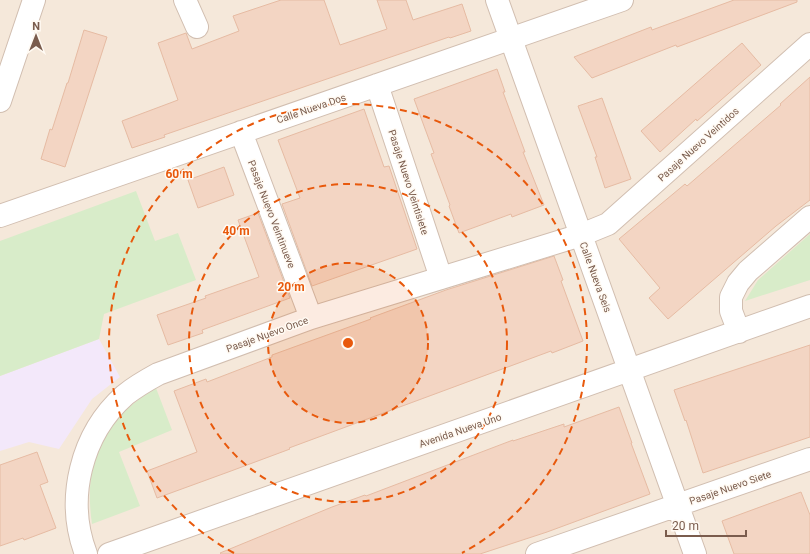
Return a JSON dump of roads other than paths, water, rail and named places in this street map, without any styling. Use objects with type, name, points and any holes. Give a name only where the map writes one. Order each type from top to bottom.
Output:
[{"type":"street","points":[[0,101],[8,51],[34,0]]},
{"type":"street","points":[[186,0],[196,27]]},
{"type":"street","name":"Calle Nueva Seis","points":[[497,0],[695,554]]},
{"type":"street","name":"Calle Nueva Dos","points":[[0,216],[622,0]]},
{"type":"street","name":"Pasaje Nuevo Veintidos","points":[[581,234],[608,224],[810,44]]},
{"type":"street","name":"Pasaje Nuevo Veintisiete","points":[[377,85],[441,278]]},
{"type":"street","name":"Pasaje Nuevo Veintinueve","points":[[242,132],[311,318]]},
{"type":"street","points":[[739,332],[731,311],[731,297],[738,283],[748,271],[810,217]]},
{"type":"street","name":"Pasaje Nuevo Once","points":[[86,554],[80,536],[77,514],[77,492],[80,470],[92,437],[99,425],[111,409],[141,383],[158,374],[311,318],[581,234]]},
{"type":"street","name":"Avenida Nueva Uno","points":[[109,554],[810,306]]},
{"type":"street","name":"Pasaje Nuevo Siete","points":[[537,554],[810,459]]}]
